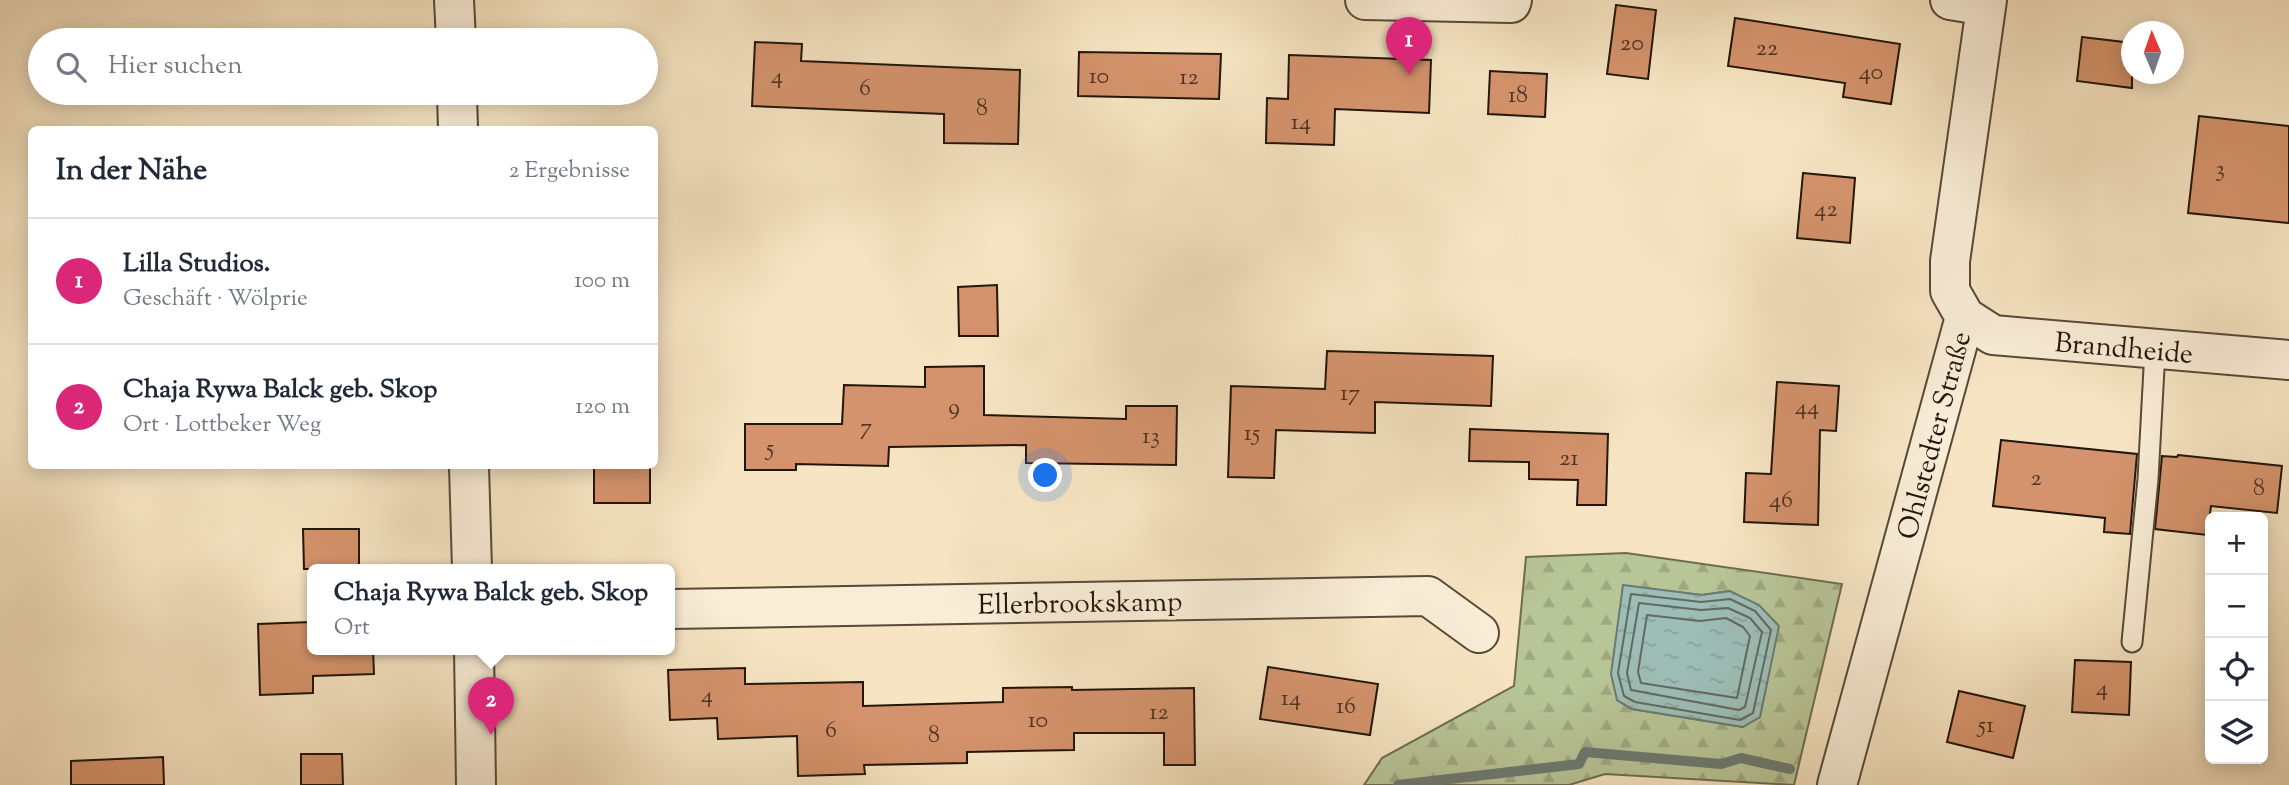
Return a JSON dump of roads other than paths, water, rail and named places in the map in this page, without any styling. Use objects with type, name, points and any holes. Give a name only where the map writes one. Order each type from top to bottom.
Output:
[{"type":"street","points":[[454,0],[455,28]]},
{"type":"street","points":[[1365,0],[1511,3],[1512,0]]},
{"type":"street","name":"Ohlstedter Straße","points":[[1837,785],[1965,317],[1950,291],[1950,261],[1974,2]]},
{"type":"street","points":[[457,105],[458,126]]},
{"type":"street","name":"Brandheide","points":[[1965,317],[1993,335],[2289,360]]},
{"type":"street","points":[[469,469],[472,564]]},
{"type":"street","name":"Ellerbrookskamp","points":[[675,609],[1428,596],[1479,633]]},
{"type":"street","points":[[474,655],[476,785]]},
{"type":"lane","points":[[2132,642],[2148,479],[2155,350]]},
{"type":"water","points":[[1623,585],[1702,595],[1730,591],[1759,605],[1779,626],[1760,717],[1743,727],[1632,709],[1617,700],[1611,674]]},
{"type":"waterway","points":[[1398,785],[1579,764],[1585,752],[1721,764],[1741,758],[1790,769]]},
{"type":"place","name":"Lilla Studios.","points":[[1409,75]]},
{"type":"place","name":"Chaja Rywa Balck geb. Skop","points":[[491,735]]}]
